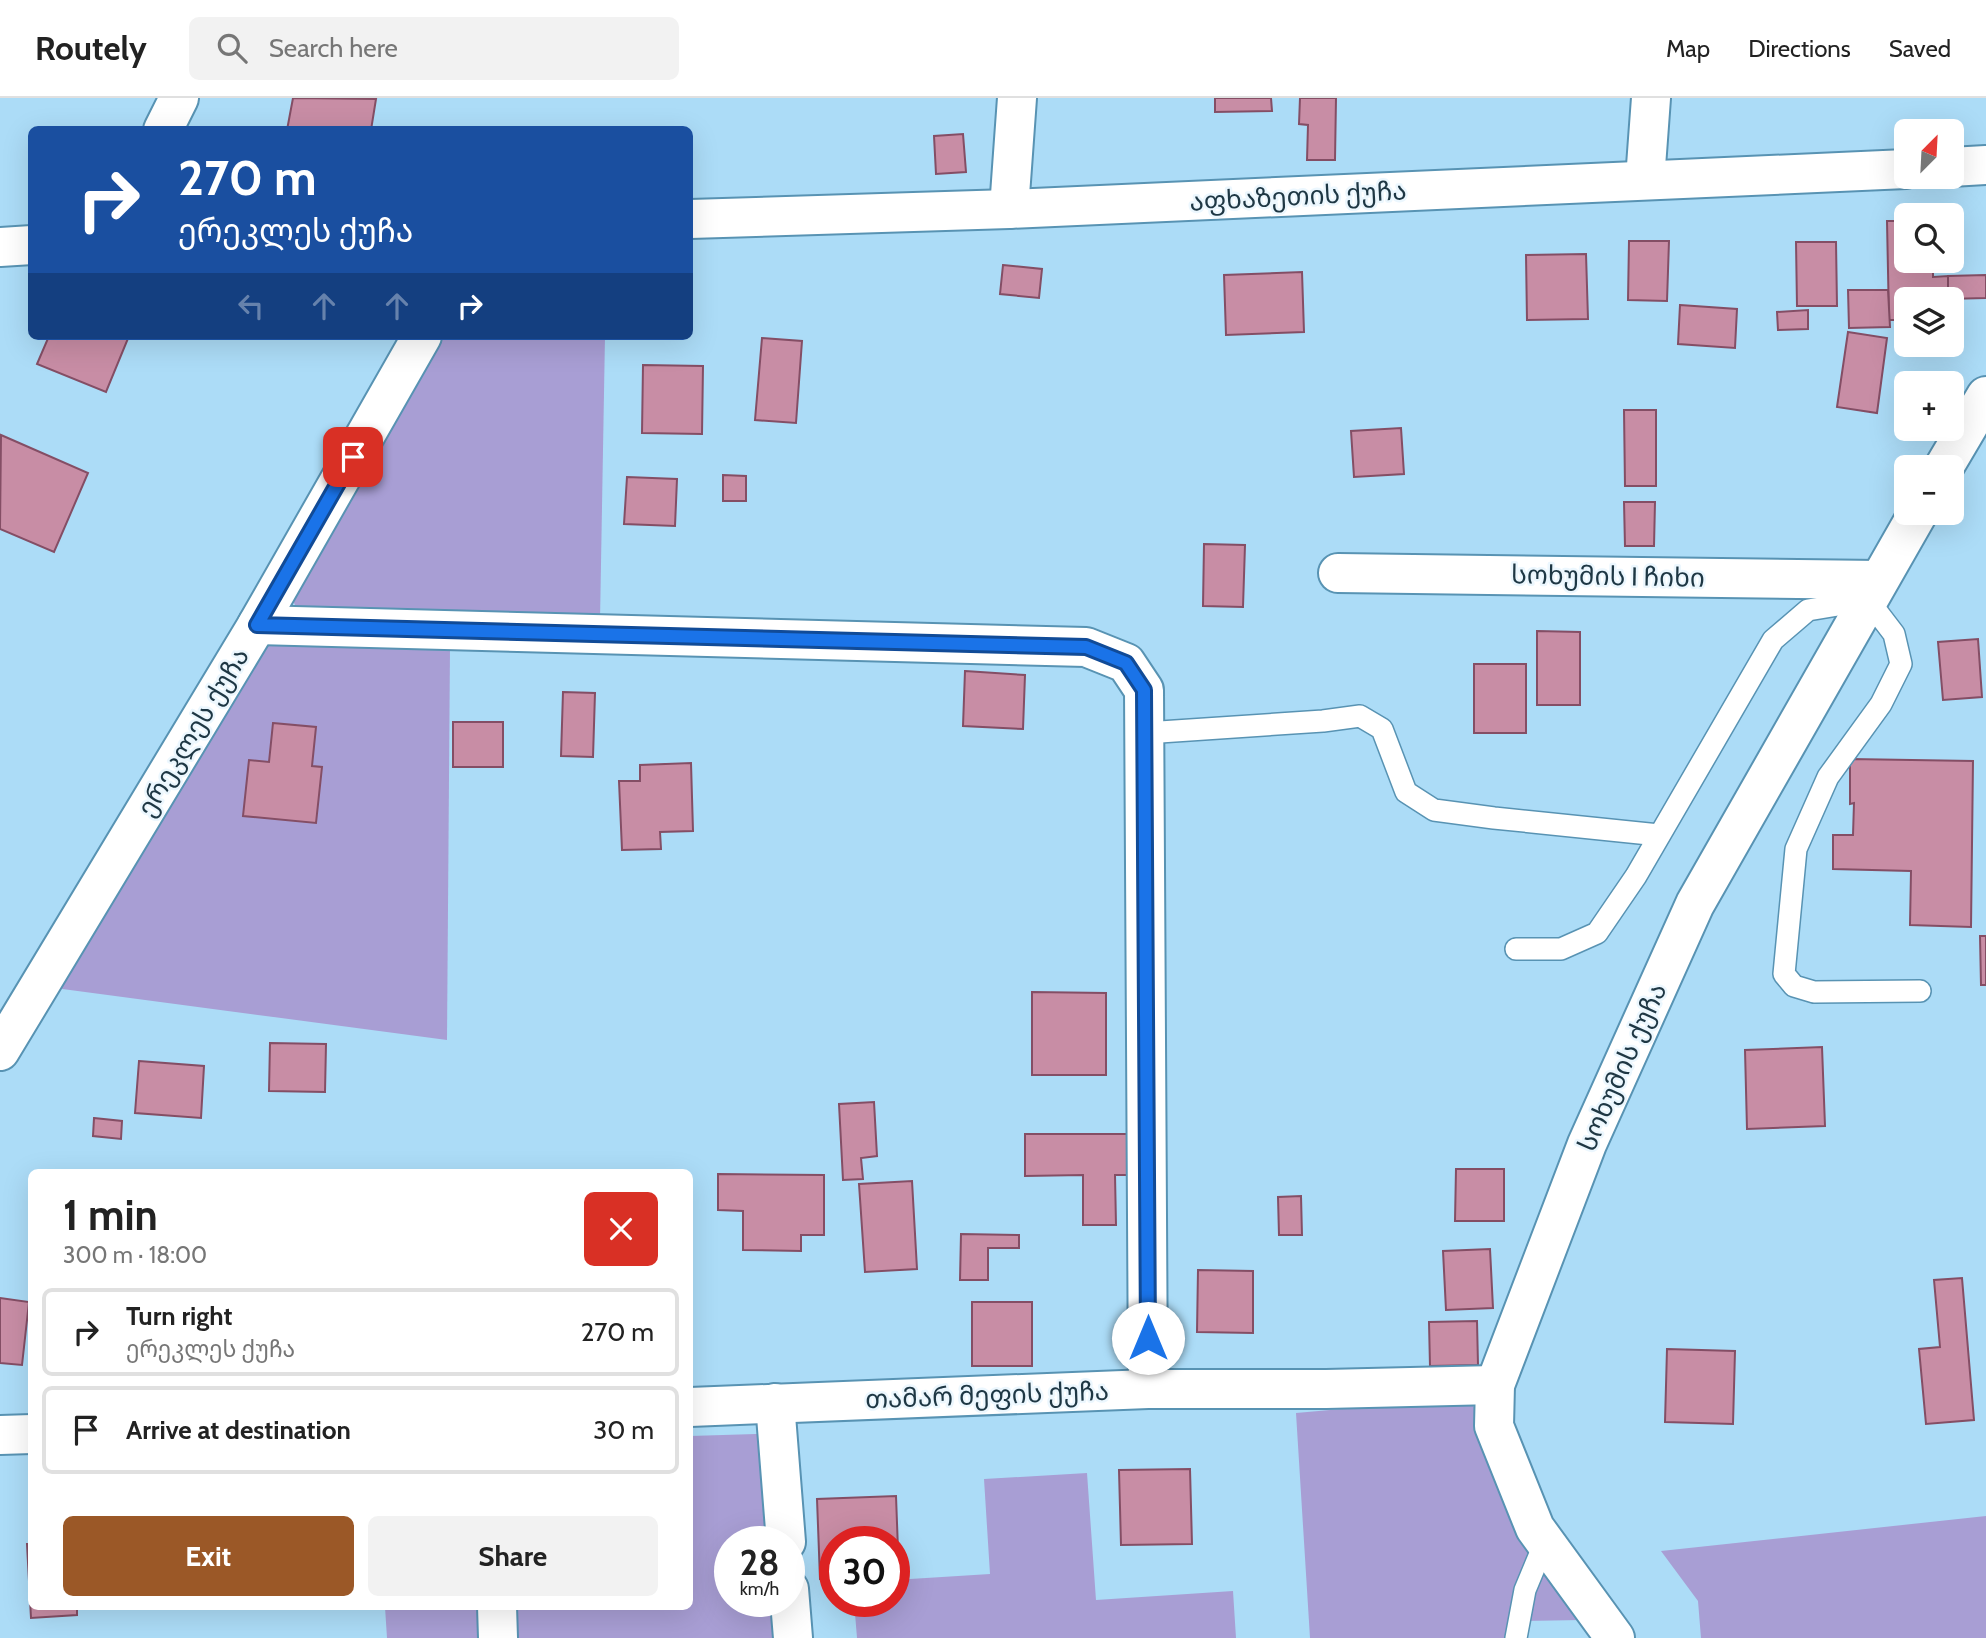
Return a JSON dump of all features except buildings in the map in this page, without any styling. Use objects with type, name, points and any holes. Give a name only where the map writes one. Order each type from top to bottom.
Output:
[{"type":"street","points":[[165,126],[179,98]]},
{"type":"street","points":[[1009,209],[1017,98]]},
{"type":"street","points":[[1645,180],[1651,98]]},
{"type":"street","points":[[1964,166],[1986,165]]},
{"type":"street","name":"აფხაზეთის ქუჩა","points":[[693,219],[1009,209],[1894,170]]},
{"type":"street","points":[[0,247],[28,245]]},
{"type":"street","name":"ერეკლეს ქუჩა","points":[[0,1051],[257,625],[420,340]]},
{"type":"street","points":[[1951,455],[1986,396]]},
{"type":"street","name":"სოხუმის ქუჩა","points":[[1615,1638],[1535,1528],[1494,1426],[1495,1385],[1587,1144],[1695,904],[1911,525]]},
{"type":"street","name":"სოხუმის I ჩიხი","points":[[1338,573],[1873,590]]},
{"type":"street","points":[[257,625],[1086,647],[1126,663],[1144,690],[1148,1389]]},
{"type":"street","name":"თამარ მეფის ქუჩა","points":[[693,1407],[1148,1389],[1495,1385]]},
{"type":"street","points":[[775,1404],[785,1526]]},
{"type":"street","points":[[0,1435],[28,1434]]},
{"type":"street","points":[[497,1610],[498,1638]]},
{"type":"street","points":[[791,1617],[793,1638]]},
{"type":"lane","points":[[1516,949],[1561,949],[1597,933],[1636,876],[1773,640],[1808,610],[1873,590],[1894,634],[1901,664],[1881,704],[1828,776],[1796,849],[1784,974],[1794,986],[1814,992],[1920,991]]},
{"type":"lane","points":[[1145,733],[1360,716],[1382,729],[1406,792],[1434,810],[1660,835]]},
{"type":"lane","points":[[1516,1638],[1525,1591],[1545,1542]]},
{"type":"shaded area","points":[[442,340],[605,340],[600,621],[299,613],[292,599]]},
{"type":"shaded area","points":[[259,641],[450,647],[447,1040],[55,988]]},
{"type":"shaded area","points":[[1466,1398],[1487,1422],[1582,1620],[1524,1621],[1525,1638],[1310,1638],[1296,1413]]},
{"type":"shaded area","points":[[791,1433],[796,1526],[714,1526],[714,1617],[801,1617],[802,1638],[387,1638],[385,1610],[693,1610],[693,1436]]},
{"type":"shaded area","points":[[1087,1473],[1096,1600],[1233,1591],[1236,1638],[857,1638],[855,1617],[910,1617],[910,1579],[990,1574],[984,1479]]},
{"type":"shaded area","points":[[1986,1516],[1986,1638],[1701,1638],[1698,1601],[1661,1551]]},
{"type":"route","points":[[353,457],[257,625],[1086,647],[1126,663],[1144,690],[1148,1338]]}]
